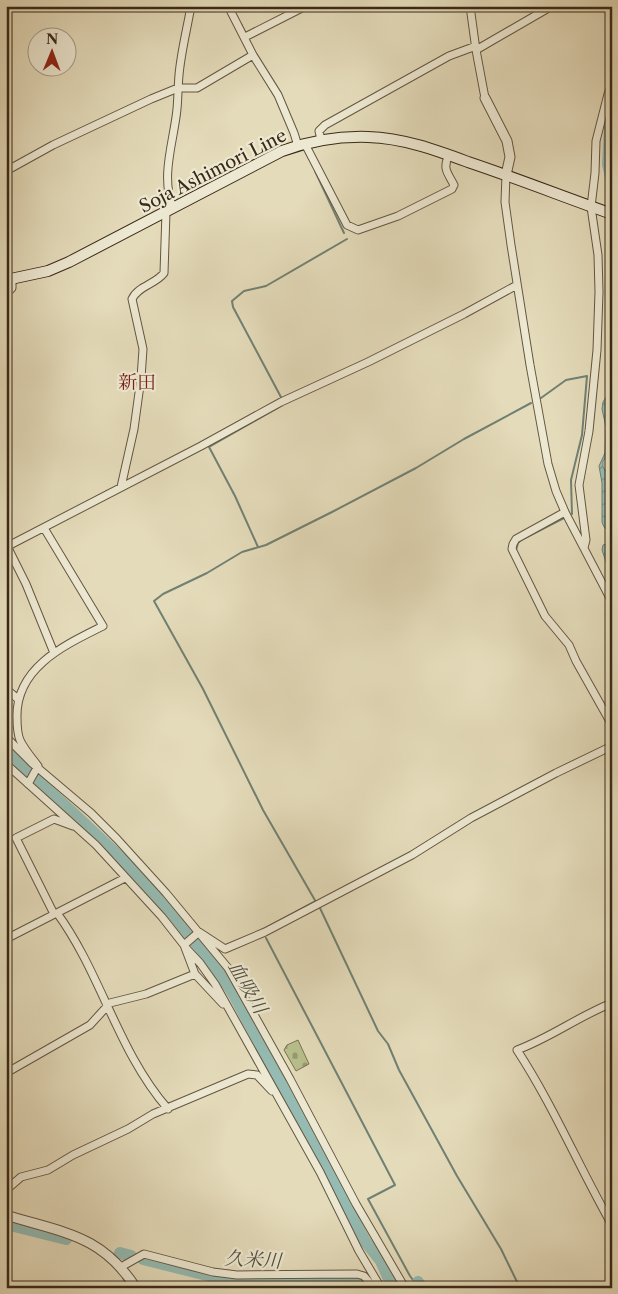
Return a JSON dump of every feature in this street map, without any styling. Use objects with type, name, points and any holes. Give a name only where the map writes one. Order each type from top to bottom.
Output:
[{"type":"main road","name":"Soja Ashimori Line","points":[[9,280],[48,271],[69,262],[266,159],[321,140],[354,136],[382,138],[416,144],[612,214]]},
{"type":"street","points":[[121,487],[134,429],[143,349],[132,299],[136,293],[164,273],[169,210],[168,170],[170,148],[177,110],[180,67],[191,6]]},
{"type":"street","points":[[228,6],[246,36],[253,55],[278,95],[294,133],[347,225],[358,230],[398,216],[452,189],[454,186],[445,168],[449,155]]},
{"type":"street","points":[[246,36],[306,6]]},
{"type":"street","points":[[470,6],[485,98],[507,141],[510,157],[506,175],[505,202],[516,285],[548,464],[565,512],[612,602]]},
{"type":"street","points":[[321,140],[319,131],[325,125],[449,56],[476,48],[552,6]]},
{"type":"street","points":[[6,171],[54,145],[151,99],[178,88],[196,88],[253,55]]},
{"type":"street","points":[[584,548],[586,540],[579,485],[589,431],[597,350],[599,292],[594,208],[596,141],[612,84]]},
{"type":"street","points":[[6,294],[12,288],[9,280]]},
{"type":"street","points":[[54,653],[26,584],[7,547],[281,402],[329,381],[464,314],[516,285]]},
{"type":"street","points":[[565,512],[516,539],[512,544],[512,549],[545,616],[569,645],[612,725]]},
{"type":"street","points":[[37,767],[20,740],[18,731],[18,699],[34,671],[59,648],[103,626],[44,528]]},
{"type":"street","points":[[6,689],[18,699]]},
{"type":"street","points":[[6,737],[32,763],[91,813],[117,839],[228,968],[290,1079],[356,1204],[405,1288]]},
{"type":"street","points":[[198,934],[225,949],[265,932],[412,855],[471,818],[612,746]]},
{"type":"street","points":[[6,764],[29,782],[96,845],[162,917],[200,963],[280,1098],[380,1288]]},
{"type":"street","points":[[29,782],[37,767]]},
{"type":"street","points":[[6,769],[15,772]]},
{"type":"street","points":[[78,828],[54,819],[16,838],[55,913],[72,936],[137,1066],[153,1091],[168,1108]]},
{"type":"street","points":[[6,939],[125,878]]},
{"type":"street","points":[[185,945],[198,934]]},
{"type":"street","points":[[185,945],[195,974],[220,1003],[228,1008]]},
{"type":"street","points":[[6,1073],[90,1025],[106,1005],[146,994],[195,974]]},
{"type":"street","points":[[612,1003],[568,1024],[540,1041],[517,1050],[527,1064],[612,1225]]},
{"type":"street","points":[[6,1190],[21,1177],[48,1170],[153,1114],[248,1074],[257,1075],[280,1098]]},
{"type":"street","points":[[6,1215],[69,1234],[91,1243],[110,1256],[121,1267],[136,1288]]},
{"type":"street","points":[[121,1267],[144,1254],[213,1272],[237,1275],[357,1274],[364,1276],[374,1288]]},
{"type":"green space","points":[[298,1040],[309,1064],[296,1071],[284,1050],[287,1045]]},
{"type":"water","points":[[612,283],[612,346],[609,348],[607,345]]},
{"type":"water","points":[[612,388],[612,405],[609,412],[612,421],[612,441],[609,454],[603,461],[603,467],[609,476],[609,494],[612,509],[612,580],[602,550],[603,545],[609,543],[610,533],[602,522],[602,483],[599,466],[605,453],[606,427],[602,409],[603,402]]},
{"type":"waterway","points":[[241,24],[250,42]]},
{"type":"waterway","points":[[612,124],[610,128],[608,164],[612,181]]},
{"type":"waterway","points":[[315,171],[344,233]]},
{"type":"waterway","points":[[282,399],[233,307],[232,301],[244,291],[266,286],[347,239]]},
{"type":"waterway","points":[[541,398],[566,380],[587,376],[582,435],[571,480],[572,514]]},
{"type":"waterway","points":[[316,902],[263,810],[203,689],[154,601],[163,594],[207,573],[242,552],[266,545],[416,468],[464,439],[531,403]]},
{"type":"waterway","points":[[258,547],[235,496],[209,447],[279,407]]},
{"type":"waterway","points":[[516,550],[521,540],[564,518]]},
{"type":"waterway","points":[[603,702],[612,717]]},
{"type":"waterway","name":"血吸川","points":[[6,752],[79,818],[149,887],[219,972],[234,995],[365,1241],[381,1261],[393,1288]]},
{"type":"waterway","points":[[262,930],[316,901]]},
{"type":"waterway","points":[[319,906],[378,1031],[388,1044],[399,1070],[457,1176],[501,1249],[520,1288]]},
{"type":"waterway","points":[[266,938],[395,1185],[368,1199],[410,1276],[419,1288]]},
{"type":"waterway","name":"久米川","points":[[6,1224],[66,1239]]},
{"type":"waterway","name":"久米川","points":[[120,1253],[131,1256]]},
{"type":"waterway","name":"久米川","points":[[143,1259],[227,1280],[362,1280]]},
{"type":"waterway","points":[[123,1278],[129,1288]]},
{"type":"waterway","name":"久米川","points":[[418,1282],[422,1288]]},
{"type":"district","name":"新田","points":[[137,382]]}]
